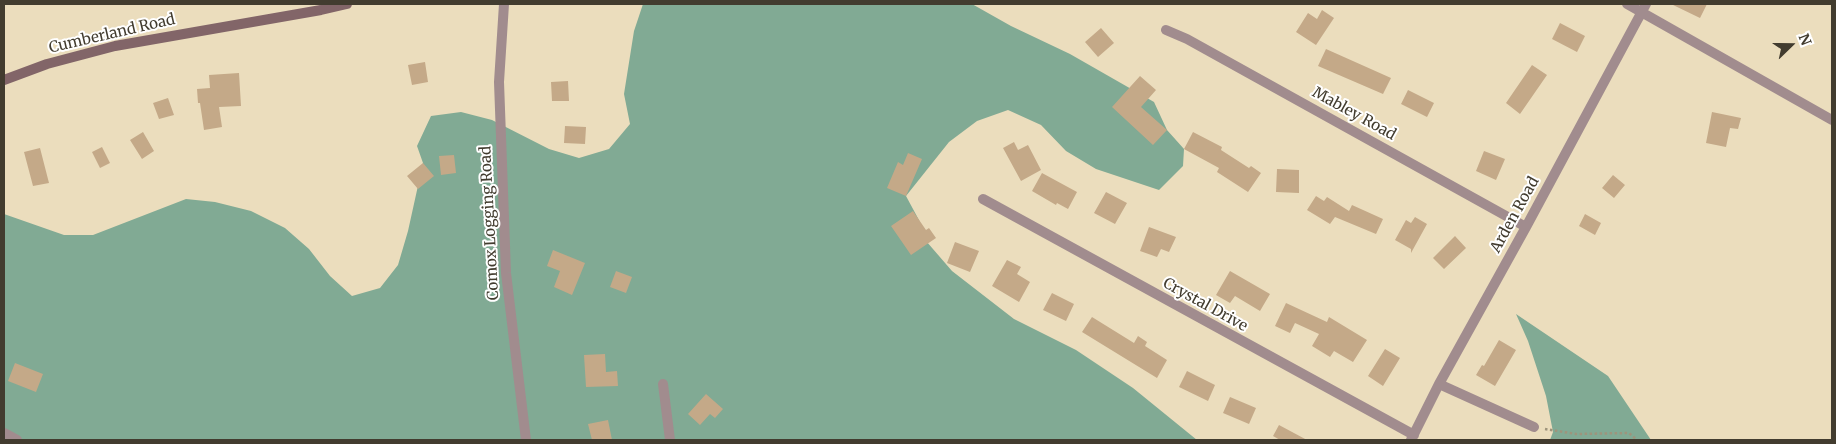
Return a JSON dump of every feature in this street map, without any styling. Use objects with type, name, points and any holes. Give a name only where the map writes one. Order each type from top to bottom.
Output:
[{"type":"street","name":"Cumberland Road","points":[[4,80],[48,64],[115,46],[347,4]]},
{"type":"street","name":"Comox Logging Road","points":[[504,4],[499,82],[506,274],[526,440]]},
{"type":"street","points":[[1627,4],[1644,8],[1832,120]]},
{"type":"street","name":"Arden Road","points":[[1412,438],[1439,384],[1644,8]]},
{"type":"street","name":"Mabley Road","points":[[1166,30],[1187,39],[1526,227]]},
{"type":"street","name":"Crystal Drive","points":[[983,199],[1412,438]]},
{"type":"street","points":[[662,384],[670,440]]},
{"type":"street","points":[[1439,384],[1534,427]]},
{"type":"street","points":[[4,433],[18,440]]},
{"type":"path","points":[[1534,427],[1576,434],[1629,433],[1638,440]]},
{"type":"green space","points":[[643,4],[972,4],[1011,26],[1070,54],[1154,102],[1167,130],[1184,149],[1183,166],[1159,190],[1096,169],[1066,151],[1041,125],[1008,110],[977,121],[949,142],[906,196],[920,222],[920,234],[952,271],[1014,319],[1076,350],[1133,388],[1197,440],[4,440],[4,214],[64,235],[93,235],[186,199],[215,202],[251,211],[285,228],[309,249],[330,276],[352,296],[380,288],[398,265],[408,231],[423,163],[417,146],[431,116],[461,112],[492,120],[549,149],[579,158],[609,149],[630,124],[624,94],[634,31]]},
{"type":"green space","points":[[1516,314],[1608,376],[1651,440],[1550,440],[1553,432],[1546,396],[1528,341]]},
{"type":"building","points":[[1671,4],[1707,4],[1700,18]]},
{"type":"building","points":[[1322,10],[1334,18],[1316,45],[1296,32],[1308,13],[1317,19]]},
{"type":"building","points":[[1560,23],[1585,36],[1577,52],[1552,39]]},
{"type":"building","points":[[1101,28],[1114,43],[1098,57],[1085,42]]},
{"type":"building","points":[[1326,49],[1391,78],[1383,94],[1318,66]]},
{"type":"building","points":[[425,62],[428,82],[412,85],[408,65]]},
{"type":"building","points":[[1532,65],[1547,75],[1520,114],[1506,103]]},
{"type":"building","points":[[239,73],[241,106],[219,107],[222,127],[204,130],[197,89],[210,88],[209,75]]},
{"type":"building","points":[[1140,76],[1156,90],[1141,107],[1167,130],[1153,145],[1112,107]]},
{"type":"building","points":[[568,81],[569,101],[552,101],[551,82]]},
{"type":"building","points":[[1408,90],[1434,103],[1427,117],[1401,104]]},
{"type":"building","points":[[168,98],[174,115],[159,119],[153,103]]},
{"type":"building","points":[[1712,112],[1741,118],[1738,129],[1730,128],[1726,147],[1706,143]]},
{"type":"building","points":[[565,126],[586,127],[585,144],[564,143]]},
{"type":"building","points":[[143,132],[154,151],[142,159],[130,140]]},
{"type":"building","points":[[1193,132],[1222,147],[1221,150],[1249,168],[1251,166],[1261,173],[1248,192],[1217,172],[1219,168],[1184,149]]},
{"type":"building","points":[[1014,142],[1018,150],[1028,145],[1041,170],[1021,181],[1003,148]]},
{"type":"building","points":[[102,147],[110,163],[100,168],[92,152]]},
{"type":"building","points":[[40,148],[49,183],[33,186],[24,152]]},
{"type":"building","points":[[1484,151],[1505,159],[1496,180],[1476,171]]},
{"type":"building","points":[[908,153],[922,159],[906,196],[887,188],[898,162],[903,165]]},
{"type":"building","points":[[454,155],[456,173],[441,175],[439,156]]},
{"type":"building","points":[[423,163],[434,176],[418,189],[407,176]]},
{"type":"building","points":[[1277,169],[1299,170],[1299,193],[1276,192]]},
{"type":"building","points":[[1042,173],[1077,192],[1068,209],[1057,203],[1056,205],[1032,191]]},
{"type":"building","points":[[1613,175],[1625,185],[1614,198],[1602,188]]},
{"type":"building","points":[[1106,192],[1127,203],[1115,224],[1094,213]]},
{"type":"building","points":[[1316,196],[1324,201],[1327,197],[1349,211],[1352,205],[1383,219],[1376,234],[1335,217],[1330,224],[1307,210]]},
{"type":"building","points":[[913,211],[926,230],[929,228],[936,238],[911,255],[891,226]]},
{"type":"building","points":[[1585,214],[1601,223],[1595,235],[1579,226]]},
{"type":"building","points":[[1415,217],[1427,224],[1411,253],[1411,249],[1395,240],[1406,220],[1411,223]]},
{"type":"building","points":[[1149,227],[1176,237],[1169,252],[1161,249],[1157,257],[1140,251]]},
{"type":"building","points":[[1455,236],[1466,248],[1444,269],[1433,258]]},
{"type":"building","points":[[955,242],[979,251],[970,272],[947,263]]},
{"type":"building","points":[[553,250],[585,263],[572,295],[554,287],[560,271],[547,266]]},
{"type":"building","points":[[1007,260],[1021,267],[1017,274],[1030,282],[1019,302],[992,286]]},
{"type":"building","points":[[616,271],[632,277],[626,293],[610,287]]},
{"type":"building","points":[[1230,271],[1270,294],[1260,311],[1235,296],[1230,303],[1216,295]]},
{"type":"building","points":[[1052,293],[1074,304],[1066,321],[1043,310]]},
{"type":"building","points":[[1286,303],[1327,322],[1329,317],[1367,340],[1353,362],[1334,351],[1330,357],[1312,346],[1319,334],[1295,323],[1290,333],[1275,326]]},
{"type":"building","points":[[1092,317],[1134,343],[1138,336],[1147,342],[1145,346],[1167,360],[1157,378],[1082,332]]},
{"type":"building","points":[[1499,340],[1516,350],[1495,386],[1476,375],[1482,365],[1484,366]]},
{"type":"building","points":[[1385,349],[1400,358],[1383,386],[1368,376]]},
{"type":"building","points":[[605,354],[606,372],[617,371],[618,386],[586,387],[584,355]]},
{"type":"building","points":[[15,363],[43,374],[36,392],[8,381]]},
{"type":"building","points":[[1187,371],[1215,385],[1208,401],[1179,387]]},
{"type":"building","points":[[706,394],[723,409],[715,418],[710,414],[700,425],[688,414]]},
{"type":"building","points":[[1230,397],[1256,408],[1249,424],[1223,413]]},
{"type":"building","points":[[608,420],[612,440],[592,440],[588,424]]},
{"type":"building","points":[[1279,425],[1307,440],[1280,440],[1273,436]]}]
